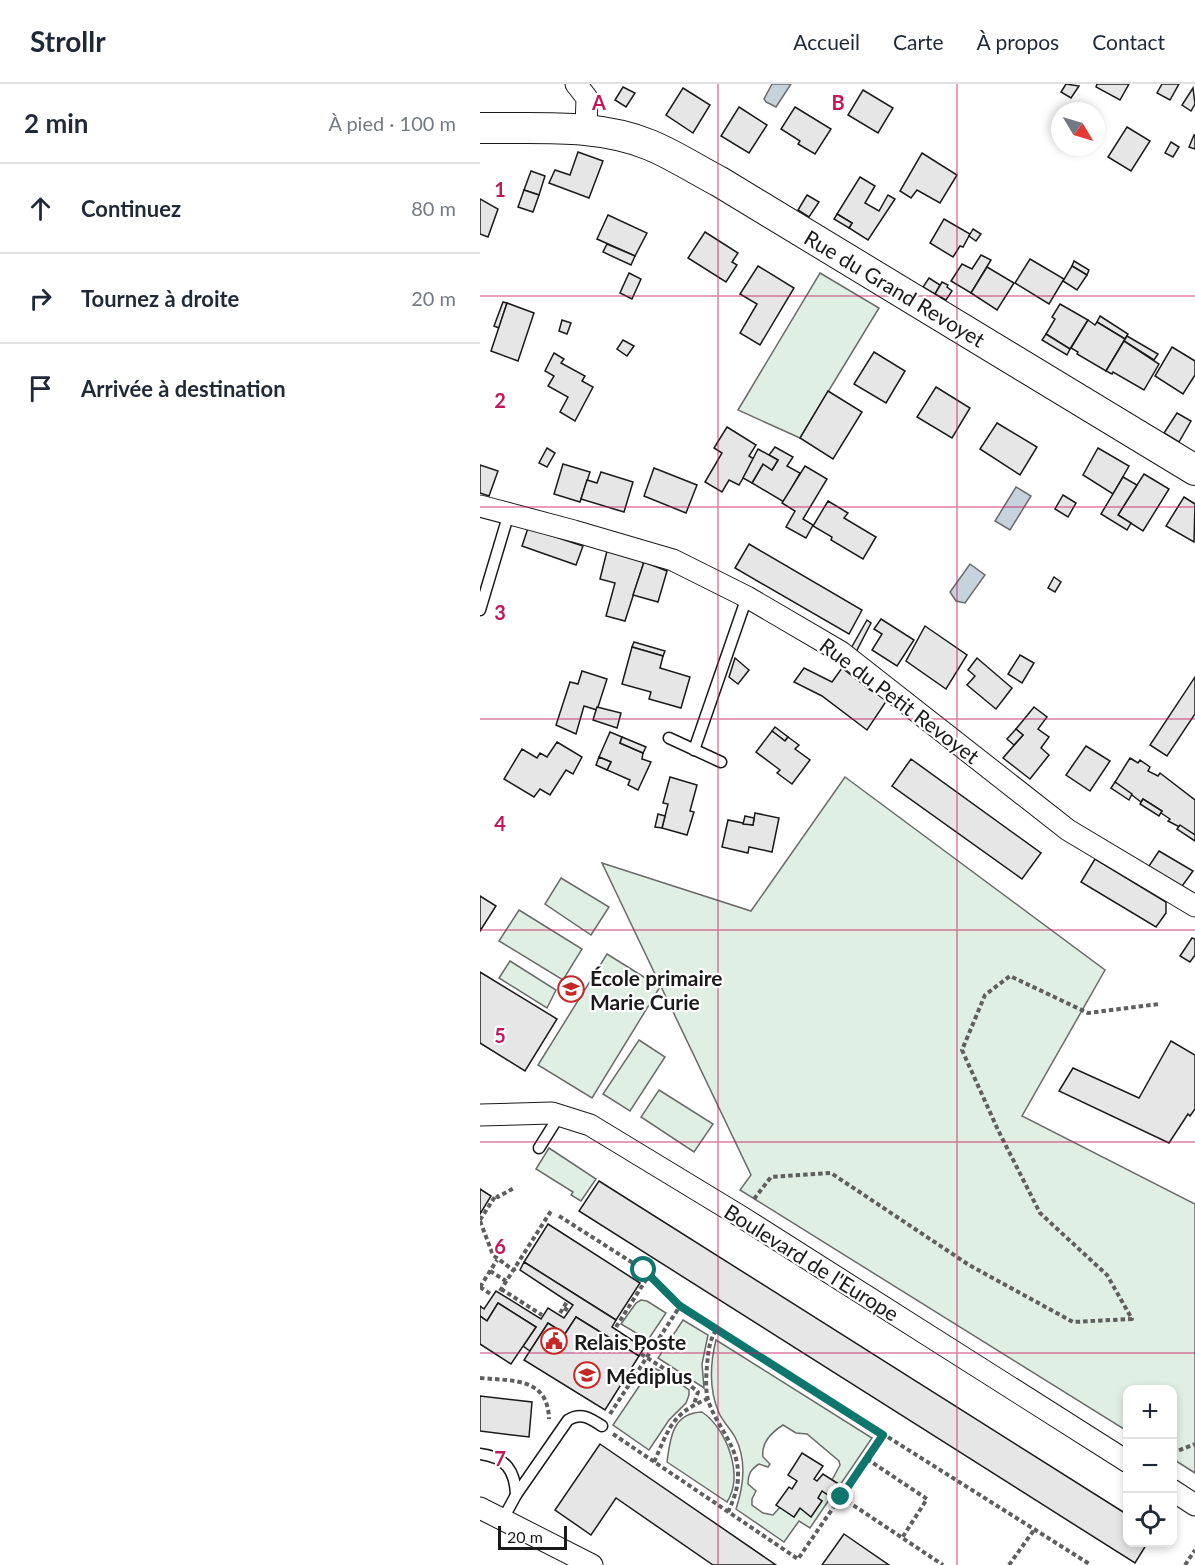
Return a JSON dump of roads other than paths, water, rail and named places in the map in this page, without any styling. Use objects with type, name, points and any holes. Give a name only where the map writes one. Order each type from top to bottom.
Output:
[{"type":"street","points":[[576,84],[587,98],[586,129]]},
{"type":"street","name":"Rue du Grand Revoyet","points":[[480,128],[586,129],[616,134],[651,146],[720,182],[1195,470]]},
{"type":"street","name":"Rue du Petit Revoyet","points":[[480,506],[673,560],[747,597],[841,652],[1068,830],[1195,906]]},
{"type":"street","name":"Boulevard de l'Europe","points":[[480,1115],[552,1113],[590,1125],[740,1216],[1123,1459]]},
{"type":"street","points":[[1177,1493],[1195,1505]]},
{"type":"street","points":[[480,1508],[592,1565]]},
{"type":"lane","points":[[480,610],[509,513]]},
{"type":"lane","points":[[694,750],[747,597]]},
{"type":"lane","points":[[669,738],[721,762]]},
{"type":"lane","points":[[539,1148],[560,1116]]},
{"type":"lane","points":[[503,1519],[568,1420],[575,1416],[584,1416],[602,1426]]},
{"type":"lane","points":[[480,1454],[499,1460],[511,1470],[516,1480],[516,1496]]},
{"type":"place","name":"École primaire Marie Curie","points":[[571,989]]},
{"type":"place","name":"Relais Poste","points":[[554,1341]]},
{"type":"place","name":"Médiplus","points":[[587,1375]]}]
